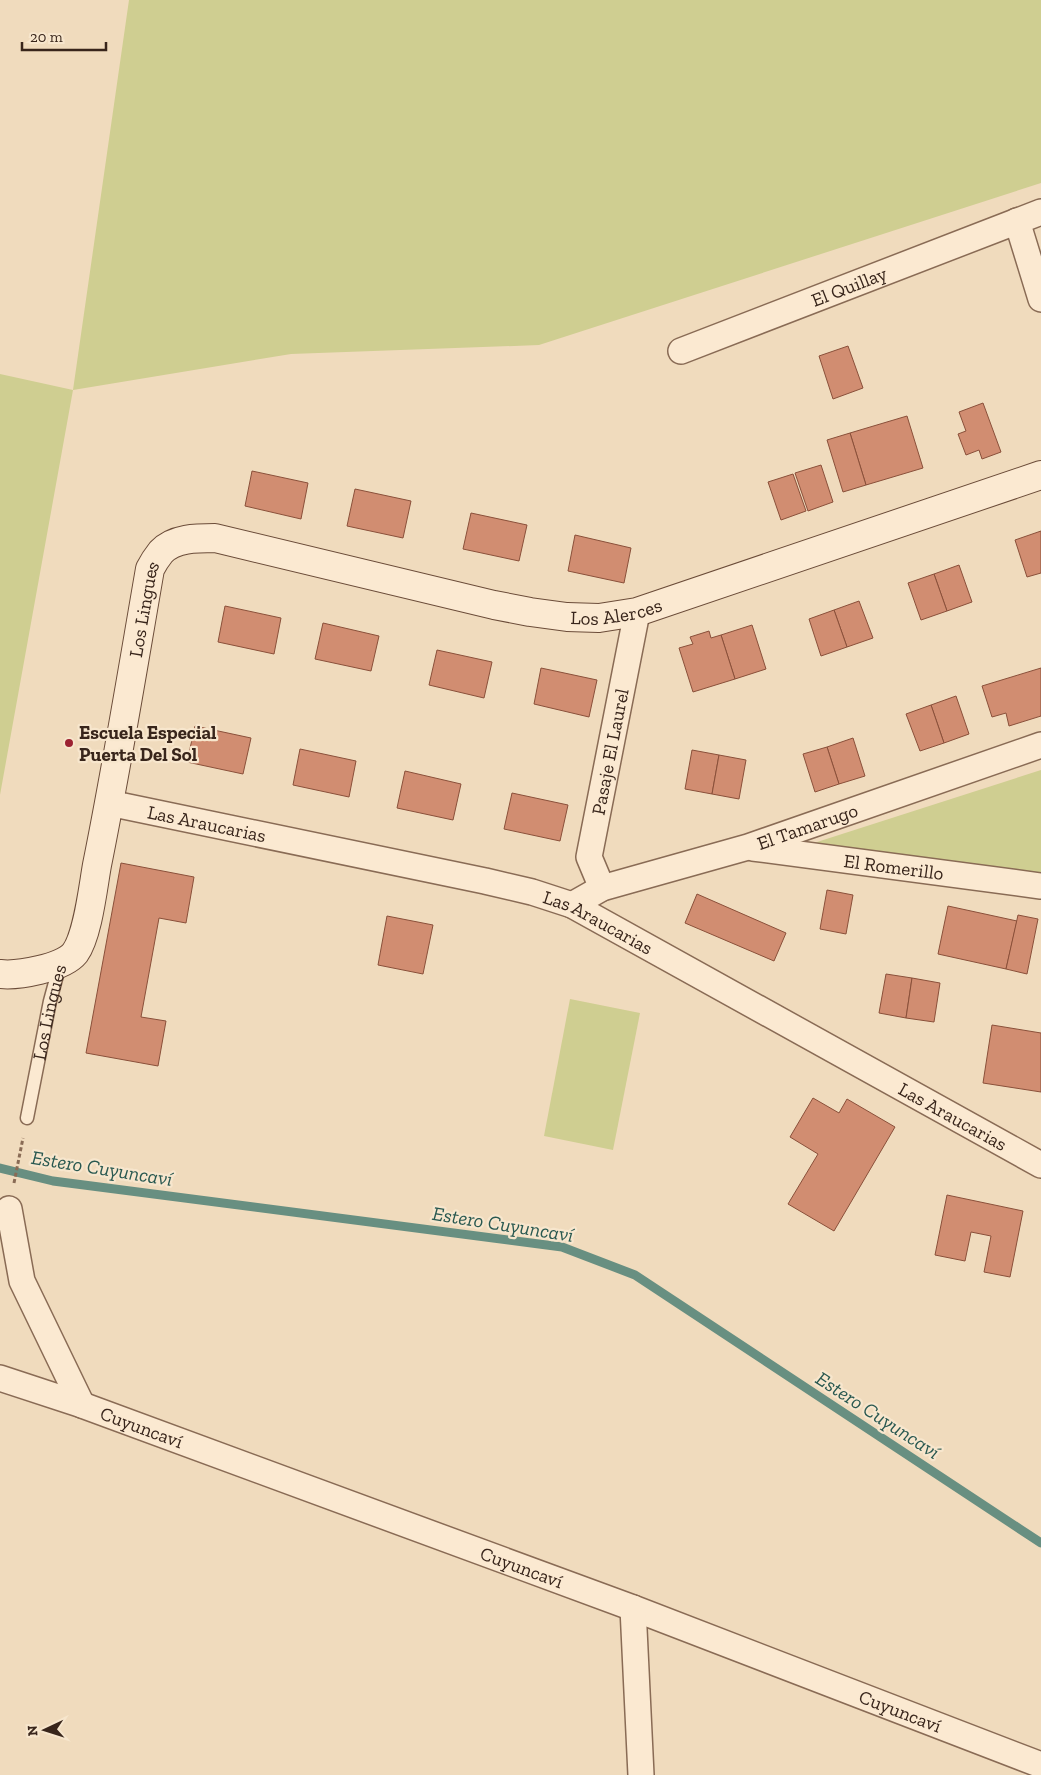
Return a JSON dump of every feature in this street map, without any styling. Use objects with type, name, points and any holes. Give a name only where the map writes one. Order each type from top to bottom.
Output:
[{"type":"street","name":"El Quillay","points":[[681,351],[1041,212]]},
{"type":"street","points":[[1017,221],[1041,299]]},
{"type":"street","name":"Los Alerces","points":[[178,542],[195,538],[215,538],[485,603],[567,617],[599,618],[637,612],[1041,475]]},
{"type":"street","name":"Los Lingues","points":[[60,964],[75,953],[84,932],[109,803],[150,569],[162,551],[178,542]]},
{"type":"street","name":"Pasaje El Laurel","points":[[602,888],[589,857],[637,612]]},
{"type":"street","name":"El Tamarugo","points":[[572,904],[602,888],[748,847],[1041,745]]},
{"type":"street","name":"Las Araucarias","points":[[109,803],[485,881],[572,904],[1041,1165]]},
{"type":"street","name":"El Romerillo","points":[[748,847],[1041,886]]},
{"type":"street","points":[[0,974],[7,975],[60,964]]},
{"type":"street","points":[[9,1210],[22,1282],[82,1405]]},
{"type":"street","name":"Cuyuncaví","points":[[0,1378],[82,1405],[633,1608],[1041,1764]]},
{"type":"street","points":[[633,1608],[642,1775]]},
{"type":"lane","name":"Los Lingues","points":[[27,1118],[50,1001],[60,964]]},
{"type":"path","points":[[9,1210],[27,1118]]},
{"type":"shaded area","points":[[129,0],[1041,0],[1041,183],[539,345],[291,354],[73,390]]},
{"type":"shaded area","points":[[0,374],[73,390],[0,795]]},
{"type":"shaded area","points":[[1041,770],[1041,891],[814,843]]},
{"type":"shaded area","points":[[570,999],[640,1013],[613,1150],[544,1136]]},
{"type":"building","points":[[848,346],[863,388],[833,399],[819,356]]},
{"type":"building","points":[[983,403],[1001,452],[982,459],[979,450],[966,455],[958,434],[966,431],[959,412]]},
{"type":"building","points":[[907,416],[923,468],[866,485],[850,433]]},
{"type":"building","points":[[850,433],[866,485],[843,492],[827,440]]},
{"type":"building","points":[[821,465],[833,502],[808,511],[795,473]]},
{"type":"building","points":[[252,471],[308,483],[301,519],[245,506]]},
{"type":"building","points":[[793,474],[806,511],[781,520],[768,482]]},
{"type":"building","points":[[355,489],[411,501],[403,538],[347,526]]},
{"type":"building","points":[[471,513],[527,525],[519,561],[463,549]]},
{"type":"building","points":[[1041,531],[1041,573],[1027,577],[1015,540]]},
{"type":"building","points":[[575,535],[631,548],[624,583],[568,571]]},
{"type":"building","points":[[959,565],[972,602],[947,611],[934,574]]},
{"type":"building","points":[[934,574],[947,611],[921,620],[908,583]]},
{"type":"building","points":[[859,601],[873,638],[847,647],[834,610]]},
{"type":"building","points":[[225,606],[281,618],[274,654],[218,642]]},
{"type":"building","points":[[834,610],[847,647],[821,656],[809,619]]},
{"type":"building","points":[[323,623],[379,636],[371,671],[315,659]]},
{"type":"building","points":[[752,625],[766,669],[735,679],[721,635]]},
{"type":"building","points":[[709,631],[711,638],[721,635],[735,679],[693,692],[679,648],[693,644],[690,637]]},
{"type":"building","points":[[437,650],[492,662],[484,698],[429,685]]},
{"type":"building","points":[[541,668],[597,680],[589,717],[534,704]]},
{"type":"building","points":[[1041,668],[1041,716],[1009,726],[1006,713],[992,717],[982,686]]},
{"type":"building","points":[[956,696],[969,734],[944,743],[931,705]]},
{"type":"building","points":[[931,705],[944,743],[920,751],[906,714]]},
{"type":"building","points":[[195,726],[251,738],[243,774],[187,762]]},
{"type":"building","points":[[853,738],[865,776],[839,784],[827,747]]},
{"type":"building","points":[[827,747],[839,784],[815,792],[803,754]]},
{"type":"building","points":[[300,749],[356,761],[349,797],[293,785]]},
{"type":"building","points":[[692,750],[719,755],[712,794],[685,789]]},
{"type":"building","points":[[719,755],[746,760],[739,799],[712,794]]},
{"type":"building","points":[[405,771],[461,784],[453,820],[397,808]]},
{"type":"building","points":[[512,793],[568,805],[560,841],[504,829]]},
{"type":"building","points":[[121,863],[194,877],[186,923],[159,918],[141,1017],[166,1021],[158,1066],[86,1053]]},
{"type":"building","points":[[827,890],[853,895],[846,934],[820,929]]},
{"type":"building","points":[[697,894],[786,933],[774,961],[685,923]]},
{"type":"building","points":[[948,906],[1017,921],[1006,969],[938,954]]},
{"type":"building","points":[[1018,915],[1038,919],[1027,974],[1006,969]]},
{"type":"building","points":[[387,916],[433,925],[423,974],[378,965]]},
{"type":"building","points":[[886,974],[912,978],[906,1018],[879,1013]]},
{"type":"building","points":[[912,978],[940,983],[934,1022],[906,1018]]},
{"type":"building","points":[[992,1025],[1041,1033],[1041,1092],[983,1083]]},
{"type":"building","points":[[813,1098],[839,1113],[847,1099],[895,1127],[834,1231],[788,1204],[818,1154],[790,1137]]},
{"type":"building","points":[[947,1195],[1023,1211],[1010,1277],[984,1272],[991,1236],[971,1232],[965,1261],[935,1255]]},
{"type":"waterway","name":"Estero Cuyuncaví","points":[[0,1168],[53,1181],[562,1247],[635,1275],[1041,1543]]},
{"type":"place","name":"Escuela Especial Puerta Del Sol","points":[[69,743]]}]
